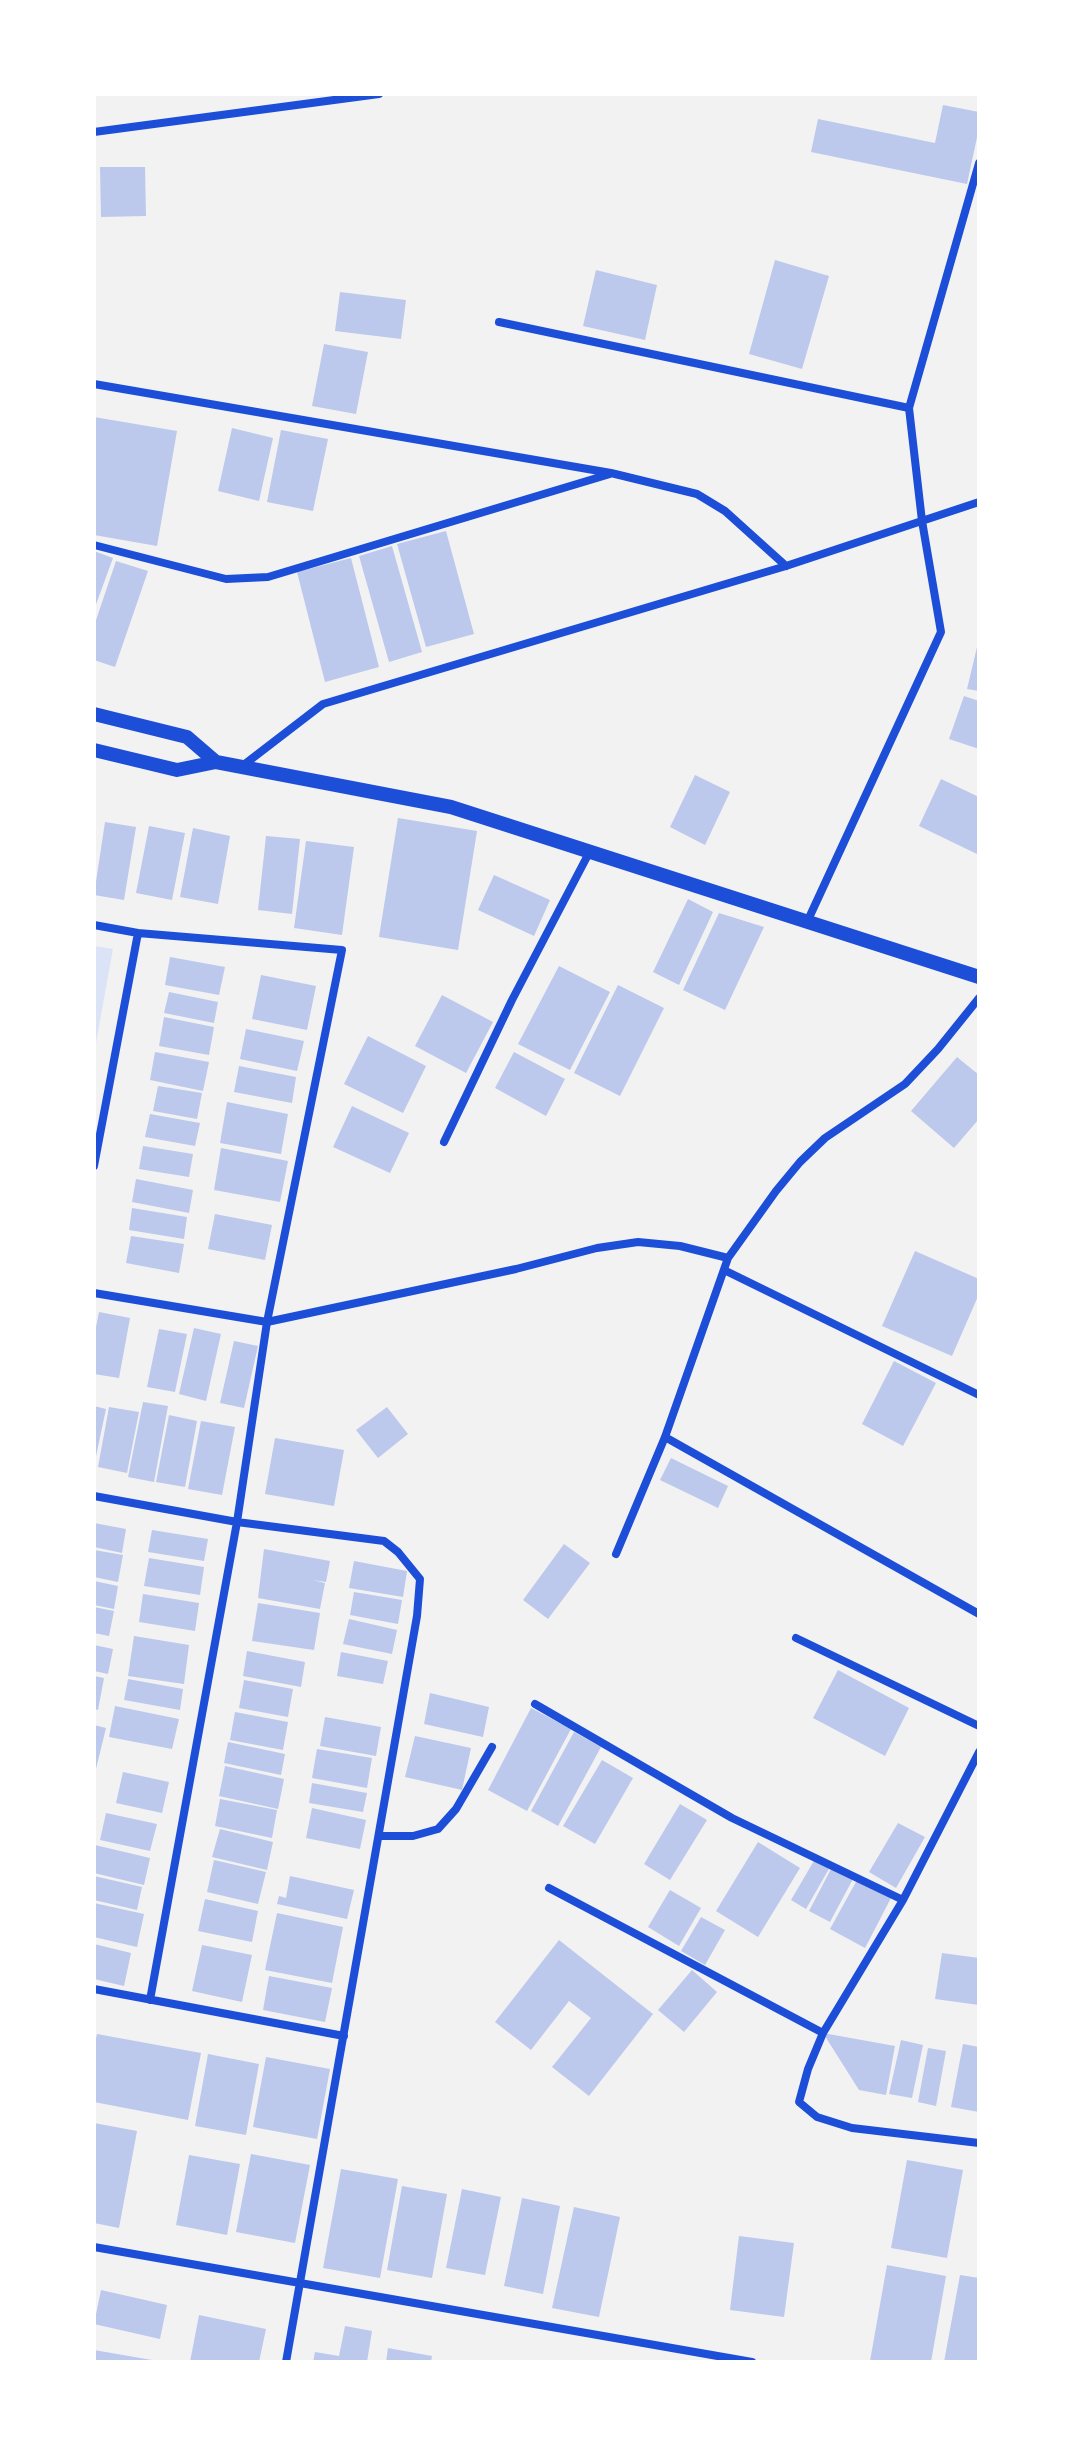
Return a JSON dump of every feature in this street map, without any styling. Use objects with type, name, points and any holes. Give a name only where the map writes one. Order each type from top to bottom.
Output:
[{"type":"street","points":[[94,132],[301,99],[379,94]]},
{"type":"street","points":[[808,920],[941,632],[922,521],[909,408],[979,163]]},
{"type":"street","points":[[499,322],[909,408]]},
{"type":"street","points":[[94,384],[611,473],[697,494],[725,511],[786,566]]},
{"type":"street","points":[[94,545],[226,579],[268,577],[611,473]]},
{"type":"street","points":[[241,767],[323,704],[786,566],[979,502]]},
{"type":"street","points":[[94,714],[187,737],[216,762]]},
{"type":"street","points":[[94,750],[177,770],[216,762],[451,807],[979,977]]},
{"type":"street","points":[[444,1142],[512,1000],[590,851]]},
{"type":"street","points":[[94,925],[138,933],[342,950],[267,1322],[237,1522],[150,2000]]},
{"type":"street","points":[[94,1166],[138,933]]},
{"type":"street","points":[[616,1554],[665,1437],[728,1258],[800,1162],[825,1138],[905,1084],[979,998]]},
{"type":"street","points":[[94,1293],[267,1322],[516,1269],[597,1248],[638,1242],[680,1246],[728,1258]]},
{"type":"street","points":[[724,1270],[979,1395]]},
{"type":"street","points":[[665,1437],[979,1614]]},
{"type":"street","points":[[94,1496],[237,1522],[384,1541],[398,1552],[420,1579],[417,1616],[286,2362]]},
{"type":"street","points":[[796,1638],[979,1726]]},
{"type":"street","points":[[535,1704],[732,1818],[903,1900]]},
{"type":"street","points":[[379,1836],[413,1836],[438,1829],[456,1809],[492,1747]]},
{"type":"street","points":[[979,1752],[903,1900],[823,2033],[799,2102],[817,2117],[852,2128],[979,2143]]},
{"type":"street","points":[[549,1888],[823,2033]]},
{"type":"street","points":[[94,1989],[344,2036]]},
{"type":"street","points":[[94,2247],[752,2362]]},
{"type":"shaded area","points":[[94,946],[113,949],[94,1054]]},
{"type":"building","points":[[943,105],[979,112],[979,128],[967,184],[811,152],[818,119],[935,143]]},
{"type":"building","points":[[100,167],[145,167],[146,216],[101,217]]},
{"type":"building","points":[[775,260],[829,276],[802,369],[749,354]]},
{"type":"building","points":[[596,270],[657,285],[645,340],[583,326]]},
{"type":"building","points":[[340,292],[406,300],[401,339],[335,331]]},
{"type":"building","points":[[324,344],[368,352],[356,414],[312,406]]},
{"type":"building","points":[[94,417],[177,431],[157,546],[94,535]]},
{"type":"building","points":[[232,428],[273,438],[259,501],[218,491]]},
{"type":"building","points":[[281,430],[328,439],[313,511],[267,502]]},
{"type":"building","points":[[446,531],[474,634],[426,647],[397,544]]},
{"type":"building","points":[[392,546],[422,652],[389,662],[359,556]]},
{"type":"building","points":[[94,551],[113,558],[94,610]]},
{"type":"building","points":[[351,558],[379,667],[325,682],[297,572]]},
{"type":"building","points":[[116,561],[148,571],[115,667],[94,660],[94,626]]},
{"type":"building","points":[[979,643],[979,691],[967,689]]},
{"type":"building","points":[[964,696],[979,701],[979,749],[949,739]]},
{"type":"building","points":[[695,775],[730,792],[705,845],[670,827]]},
{"type":"building","points":[[941,779],[979,797],[979,855],[919,826]]},
{"type":"building","points":[[398,818],[477,831],[458,950],[379,937]]},
{"type":"building","points":[[105,822],[136,827],[124,900],[94,895]]},
{"type":"building","points":[[149,826],[185,833],[172,900],[136,893]]},
{"type":"building","points":[[193,828],[230,836],[218,904],[180,897]]},
{"type":"building","points":[[266,836],[300,839],[292,914],[258,910]]},
{"type":"building","points":[[306,841],[354,847],[342,935],[294,928]]},
{"type":"building","points":[[494,875],[550,900],[534,936],[478,910]]},
{"type":"building","points":[[688,899],[713,912],[679,985],[653,972]]},
{"type":"building","points":[[719,913],[764,927],[725,1010],[683,990]]},
{"type":"building","points":[[170,957],[225,967],[219,995],[165,985]]},
{"type":"building","points":[[559,966],[610,992],[570,1070],[518,1044]]},
{"type":"building","points":[[261,975],[316,986],[307,1030],[252,1019]]},
{"type":"building","points":[[618,985],[664,1008],[620,1096],[574,1073]]},
{"type":"building","points":[[169,992],[218,1002],[214,1023],[164,1013]]},
{"type":"building","points":[[442,995],[493,1022],[466,1073],[415,1046]]},
{"type":"building","points":[[164,1017],[214,1027],[209,1055],[159,1046]]},
{"type":"building","points":[[246,1029],[304,1041],[297,1071],[240,1059]]},
{"type":"building","points":[[368,1036],[426,1066],[403,1113],[344,1084]]},
{"type":"building","points":[[155,1052],[209,1062],[203,1091],[150,1080]]},
{"type":"building","points":[[514,1052],[565,1079],[546,1116],[495,1088]]},
{"type":"building","points":[[957,1057],[979,1075],[979,1119],[954,1148],[911,1111]]},
{"type":"building","points":[[239,1066],[296,1077],[292,1103],[234,1092]]},
{"type":"building","points":[[158,1086],[202,1093],[197,1119],[153,1111]]},
{"type":"building","points":[[227,1102],[288,1114],[281,1154],[220,1143]]},
{"type":"building","points":[[352,1106],[409,1133],[390,1173],[333,1147]]},
{"type":"building","points":[[150,1114],[200,1123],[195,1146],[145,1137]]},
{"type":"building","points":[[143,1146],[193,1154],[189,1177],[139,1169]]},
{"type":"building","points":[[221,1148],[288,1161],[280,1202],[214,1190]]},
{"type":"building","points":[[136,1179],[193,1190],[189,1213],[132,1202]]},
{"type":"building","points":[[132,1208],[187,1217],[184,1239],[129,1230]]},
{"type":"building","points":[[215,1214],[272,1225],[265,1260],[208,1249]]},
{"type":"building","points":[[131,1236],[184,1244],[179,1273],[126,1263]]},
{"type":"building","points":[[915,1251],[979,1279],[979,1294],[952,1356],[882,1326]]},
{"type":"building","points":[[99,1312],[130,1318],[119,1378],[94,1374],[94,1337]]},
{"type":"building","points":[[194,1328],[221,1334],[206,1401],[179,1394]]},
{"type":"building","points":[[159,1329],[187,1334],[175,1392],[147,1387]]},
{"type":"building","points":[[234,1341],[258,1346],[244,1408],[220,1403]]},
{"type":"building","points":[[894,1361],[936,1383],[903,1446],[862,1424]]},
{"type":"building","points":[[143,1402],[168,1406],[154,1482],[128,1477]]},
{"type":"building","points":[[94,1406],[106,1409],[95,1461],[94,1461]]},
{"type":"building","points":[[109,1407],[139,1412],[127,1473],[98,1467]]},
{"type":"building","points":[[387,1407],[408,1434],[378,1458],[356,1430]]},
{"type":"building","points":[[169,1415],[197,1421],[185,1487],[156,1482]]},
{"type":"building","points":[[201,1421],[235,1427],[222,1495],[188,1489]]},
{"type":"building","points":[[275,1438],[344,1450],[334,1506],[265,1494]]},
{"type":"building","points":[[671,1458],[728,1486],[718,1508],[660,1480]]},
{"type":"building","points":[[94,1523],[126,1529],[122,1553],[94,1547]]},
{"type":"building","points":[[152,1530],[208,1539],[204,1561],[148,1552]]},
{"type":"building","points":[[564,1544],[590,1563],[548,1619],[523,1600]]},
{"type":"building","points":[[264,1549],[330,1561],[326,1582],[313,1580],[325,1583],[320,1609],[258,1598]]},
{"type":"building","points":[[94,1550],[123,1555],[118,1582],[94,1577]]},
{"type":"building","points":[[149,1558],[204,1567],[200,1595],[144,1586]]},
{"type":"building","points":[[354,1561],[407,1571],[403,1597],[349,1588]]},
{"type":"building","points":[[94,1581],[118,1586],[114,1609],[94,1605]]},
{"type":"building","points":[[354,1592],[402,1600],[398,1624],[350,1615]]},
{"type":"building","points":[[143,1594],[199,1603],[195,1631],[139,1622]]},
{"type":"building","points":[[258,1603],[320,1613],[314,1650],[252,1641]]},
{"type":"building","points":[[94,1607],[114,1611],[109,1636],[94,1633]]},
{"type":"building","points":[[349,1619],[397,1630],[392,1654],[343,1644]]},
{"type":"building","points":[[134,1636],[189,1645],[184,1684],[128,1676]]},
{"type":"building","points":[[94,1645],[113,1649],[108,1674],[94,1671]]},
{"type":"building","points":[[247,1651],[305,1662],[301,1687],[243,1676]]},
{"type":"building","points":[[341,1652],[388,1661],[383,1684],[337,1676]]},
{"type":"building","points":[[838,1670],[909,1708],[885,1756],[813,1718]]},
{"type":"building","points":[[94,1676],[104,1678],[98,1710],[94,1709]]},
{"type":"building","points":[[128,1679],[183,1689],[180,1710],[124,1700]]},
{"type":"building","points":[[244,1680],[293,1689],[288,1717],[239,1708]]},
{"type":"building","points":[[430,1693],[489,1707],[483,1737],[424,1724]]},
{"type":"building","points":[[115,1706],[179,1719],[172,1749],[109,1737]]},
{"type":"building","points":[[531,1708],[571,1729],[527,1811],[488,1790]]},
{"type":"building","points":[[235,1712],[288,1722],[283,1750],[230,1740]]},
{"type":"building","points":[[325,1717],[381,1727],[376,1756],[320,1746]]},
{"type":"building","points":[[94,1725],[106,1728],[95,1773],[94,1773]]},
{"type":"building","points":[[574,1732],[601,1747],[558,1826],[531,1811]]},
{"type":"building","points":[[415,1736],[471,1748],[462,1790],[405,1777]]},
{"type":"building","points":[[228,1742],[285,1754],[281,1775],[224,1763]]},
{"type":"building","points":[[317,1749],[372,1758],[367,1788],[312,1778]]},
{"type":"building","points":[[602,1760],[633,1778],[595,1844],[563,1826]]},
{"type":"building","points":[[225,1766],[284,1779],[278,1809],[219,1796]]},
{"type":"building","points":[[123,1772],[169,1782],[162,1813],[116,1803]]},
{"type":"building","points":[[312,1783],[367,1793],[363,1812],[309,1803]]},
{"type":"building","points":[[220,1799],[277,1810],[272,1838],[215,1826]]},
{"type":"building","points":[[680,1804],[707,1820],[670,1880],[644,1864]]},
{"type":"building","points":[[312,1808],[366,1820],[360,1849],[306,1838]]},
{"type":"building","points":[[106,1813],[157,1824],[150,1851],[100,1840]]},
{"type":"building","points":[[898,1823],[925,1837],[896,1888],[869,1872]]},
{"type":"building","points":[[220,1829],[273,1842],[267,1870],[212,1857]]},
{"type":"building","points":[[758,1842],[800,1868],[758,1937],[716,1911]]},
{"type":"building","points":[[95,1845],[150,1858],[144,1885],[94,1873]]},
{"type":"building","points":[[815,1859],[830,1867],[806,1909],[791,1900]]},
{"type":"building","points":[[214,1860],[266,1872],[258,1904],[207,1892]]},
{"type":"building","points":[[832,1867],[853,1879],[830,1922],[809,1911]]},
{"type":"building","points":[[94,1876],[142,1887],[137,1910],[94,1900]]},
{"type":"building","points":[[290,1876],[354,1890],[347,1919],[277,1904],[279,1896],[286,1898]]},
{"type":"building","points":[[857,1880],[891,1898],[865,1948],[830,1929]]},
{"type":"building","points":[[670,1890],[701,1908],[679,1946],[648,1927]]},
{"type":"building","points":[[205,1899],[258,1911],[252,1942],[198,1931]]},
{"type":"building","points":[[94,1903],[144,1914],[137,1947],[94,1937]]},
{"type":"building","points":[[277,1913],[343,1927],[332,1983],[265,1970]]},
{"type":"building","points":[[701,1917],[725,1930],[705,1965],[681,1951]]},
{"type":"building","points":[[559,1940],[653,2014],[589,2096],[552,2067],[591,2018],[569,2001],[531,2050],[495,2022]]},
{"type":"building","points":[[94,1944],[131,1953],[124,1986],[94,1979]]},
{"type":"building","points":[[202,1945],[252,1955],[242,2002],[192,1991]]},
{"type":"building","points":[[942,1953],[979,1958],[979,2005],[935,1999]]},
{"type":"building","points":[[692,1970],[717,1992],[684,2032],[658,2010]]},
{"type":"building","points":[[269,1976],[332,1988],[325,2022],[263,2010]]},
{"type":"building","points":[[823,2033],[895,2046],[886,2095],[859,2090]]},
{"type":"building","points":[[97,2034],[201,2053],[188,2120],[94,2102],[94,2047]]},
{"type":"building","points":[[901,2040],[923,2045],[912,2098],[889,2094]]},
{"type":"building","points":[[963,2044],[979,2047],[979,2112],[951,2107]]},
{"type":"building","points":[[928,2048],[946,2051],[936,2106],[918,2102]]},
{"type":"building","points":[[208,2054],[259,2064],[246,2135],[195,2126]]},
{"type":"building","points":[[266,2057],[330,2069],[317,2139],[253,2127]]},
{"type":"building","points":[[94,2123],[137,2131],[119,2228],[94,2223]]},
{"type":"building","points":[[251,2154],[310,2165],[295,2243],[236,2232]]},
{"type":"building","points":[[189,2155],[240,2164],[227,2235],[176,2225]]},
{"type":"building","points":[[907,2160],[963,2170],[947,2258],[891,2248]]},
{"type":"building","points":[[341,2169],[398,2179],[380,2278],[323,2268]]},
{"type":"building","points":[[402,2186],[447,2194],[432,2278],[387,2270]]},
{"type":"building","points":[[462,2189],[501,2197],[485,2275],[446,2268]]},
{"type":"building","points":[[522,2198],[560,2206],[543,2294],[504,2286]]},
{"type":"building","points":[[574,2207],[620,2217],[599,2317],[552,2308]]},
{"type":"building","points":[[739,2236],[794,2243],[784,2317],[730,2310]]},
{"type":"building","points":[[887,2265],[946,2276],[931,2362],[870,2361]]},
{"type":"building","points":[[960,2275],[979,2278],[979,2362],[944,2362]]},
{"type":"building","points":[[101,2290],[167,2305],[160,2339],[94,2324]]},
{"type":"building","points":[[199,2315],[266,2329],[259,2362],[190,2362]]},
{"type":"building","points":[[345,2326],[372,2331],[367,2362],[313,2362],[315,2352],[339,2356]]},
{"type":"building","points":[[388,2348],[432,2356],[431,2362],[386,2362]]},
{"type":"building","points":[[94,2350],[152,2360],[152,2362],[94,2362]]}]
